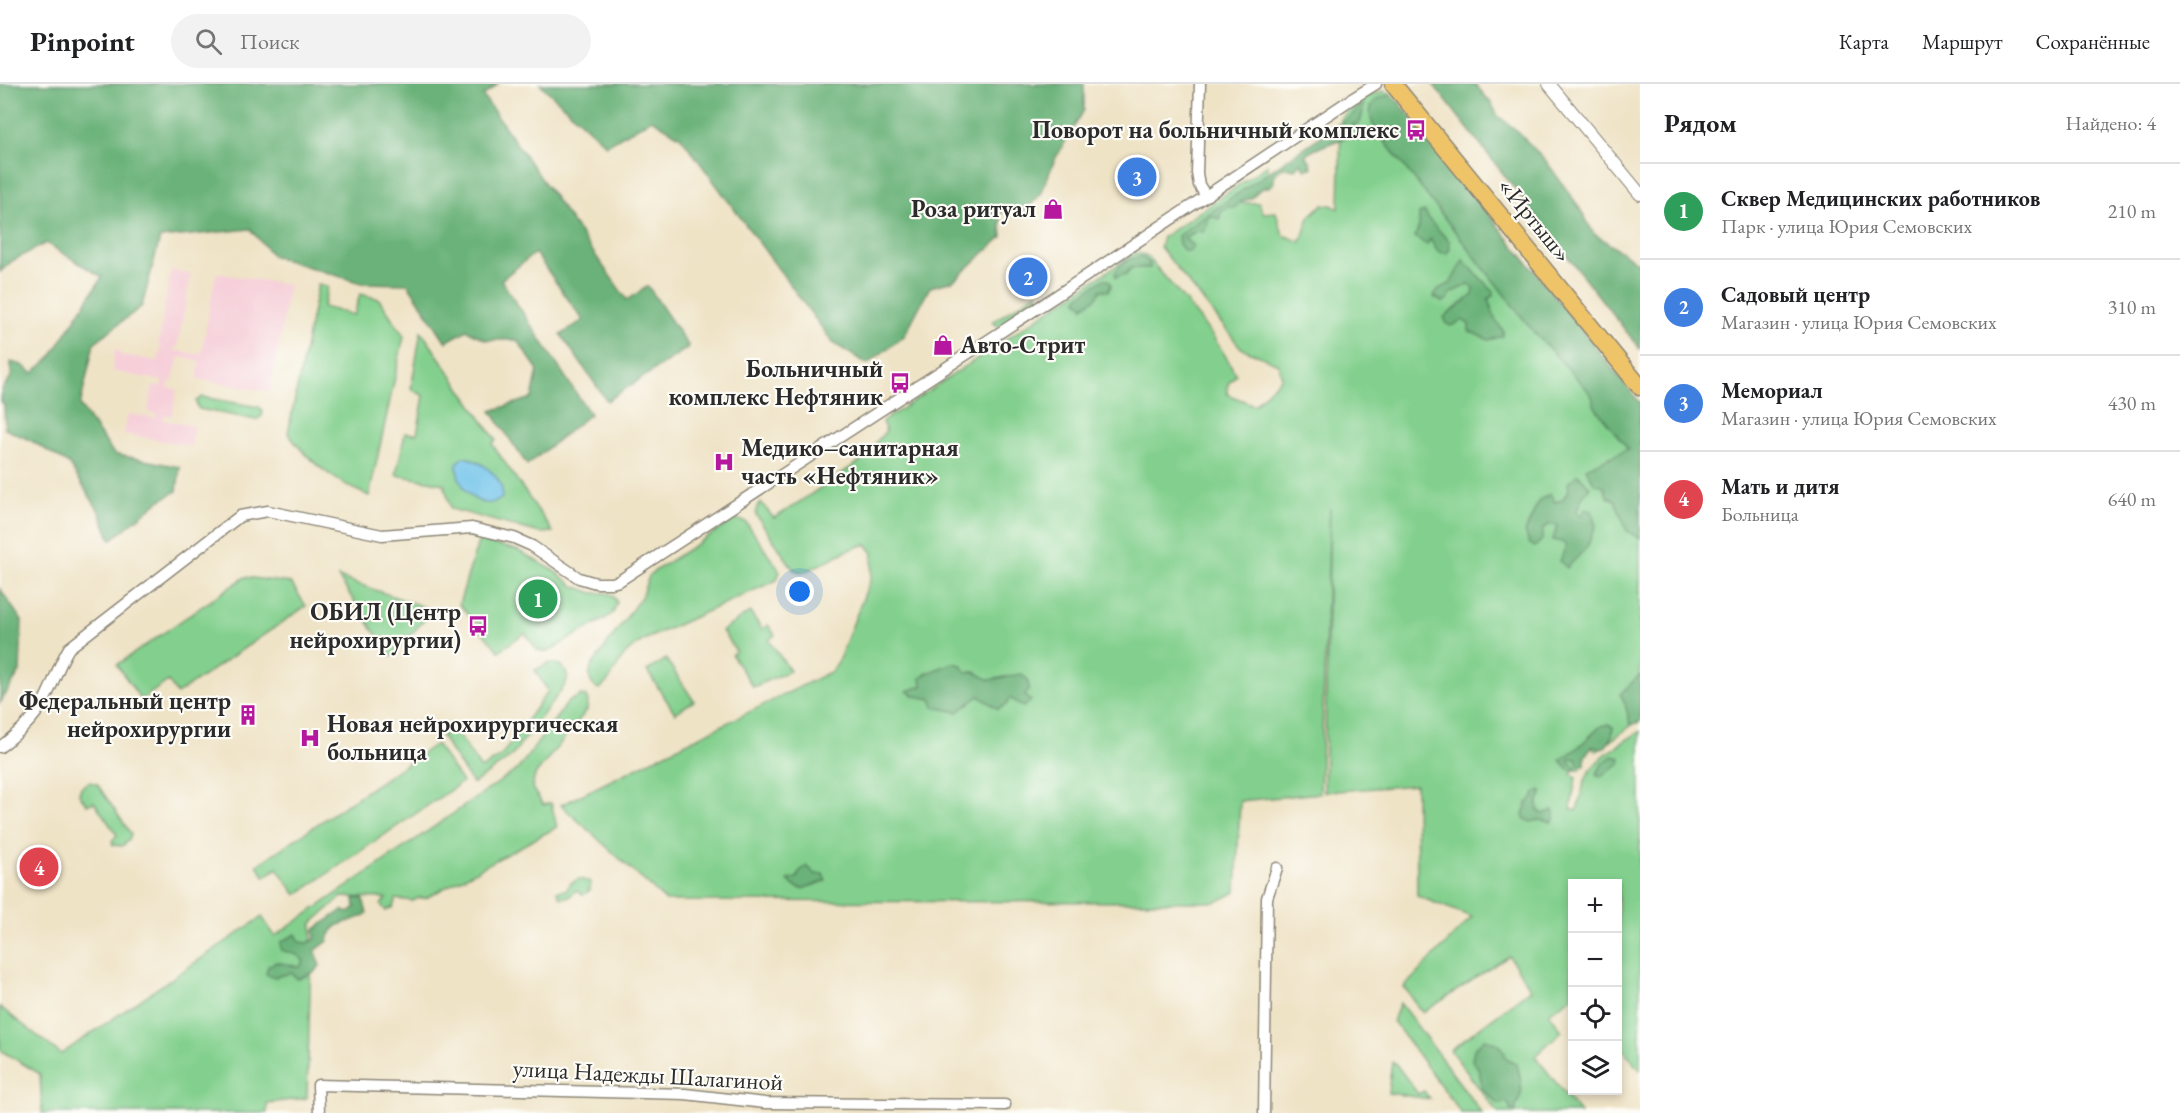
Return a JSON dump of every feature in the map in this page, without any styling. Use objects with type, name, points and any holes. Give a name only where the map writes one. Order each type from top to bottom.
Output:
[{"type":"highway","name":"«Иртыш»","points":[[1393,84],[1640,387]]},
{"type":"highway","name":"«Иртыш»","points":[[1405,84],[1640,372]]},
{"type":"street","points":[[1200,84],[1197,173],[1206,196]]},
{"type":"street","points":[[0,747],[21,730],[45,701],[59,664],[69,648],[240,516],[268,511],[382,536],[472,528],[514,538],[532,546],[579,578],[596,583],[612,583],[619,580],[1376,84]]},
{"type":"street","points":[[1549,84],[1640,194]]},
{"type":"street","points":[[1264,1113],[1267,898],[1277,868]]},
{"type":"street","name":"улица Надежды Шалагиной","points":[[319,1113],[318,1085],[685,1094],[765,1103],[1005,1106]]},
{"type":"shaded area","points":[[171,270],[191,274],[177,348],[173,350],[201,355],[216,273],[289,285],[270,392],[197,379],[200,361],[179,357],[168,388],[177,389],[172,416],[164,415],[163,420],[194,426],[191,446],[124,434],[128,414],[156,418],[156,414],[148,412],[153,385],[161,387],[162,381],[112,371],[115,350],[120,351],[120,355],[158,361],[161,346],[158,345]]},
{"type":"green space","points":[[0,84],[498,84],[483,96],[627,300],[648,286],[689,347],[607,401],[561,335],[583,320],[535,253],[501,280],[590,414],[527,465],[491,411],[532,398],[538,370],[517,340],[486,340],[467,330],[446,342],[408,284],[361,283],[273,256],[250,229],[160,238],[142,306],[94,343],[80,406],[114,454],[180,467],[177,491],[159,501],[111,540],[99,511],[69,464],[30,440],[5,429],[4,405],[1,402],[2,389],[11,377],[11,362],[22,365],[33,373],[51,357],[102,277],[46,243],[12,261],[0,272]]},
{"type":"green space","points":[[540,84],[1084,84],[1084,110],[1055,159],[1041,194],[1019,217],[1000,211],[1002,237],[953,281],[930,287],[904,336],[867,364],[833,343],[681,137],[652,119],[606,145]]},
{"type":"green space","points":[[1433,84],[1475,84],[1491,103],[1498,116],[1515,129],[1546,161],[1579,207],[1594,234],[1640,264],[1640,349]]},
{"type":"green space","points":[[1383,91],[1390,93],[1640,406],[1640,719],[1597,751],[1591,747],[1582,755],[1584,762],[1580,769],[1574,769],[1571,774],[1576,777],[1571,809],[1577,811],[1584,783],[1598,761],[1640,731],[1640,1070],[1622,1048],[1622,879],[1568,879],[1568,1000],[1549,1013],[1562,1031],[1535,1056],[1580,1113],[1498,1113],[1450,1050],[1531,989],[1509,956],[1423,1013],[1404,987],[1472,917],[1417,896],[1416,785],[1324,792],[1330,508],[1320,793],[1240,801],[1236,892],[1216,902],[666,901],[561,805],[832,671],[838,662],[871,578],[873,553],[866,544],[844,552],[811,569],[802,572],[794,570],[756,515],[757,506],[761,503],[774,518],[873,454],[876,442],[886,431],[882,422],[1135,253],[1146,255],[1217,343],[1236,375],[1228,384],[1227,394],[1254,405],[1282,377],[1278,364],[1241,348],[1160,247],[1163,237],[1268,165],[1267,184],[1246,196],[1241,203],[1259,203],[1263,213],[1276,212],[1283,235],[1301,242],[1309,217],[1323,204],[1339,209],[1341,117],[1366,97]]},
{"type":"green space","points":[[1391,95],[1640,403],[1640,539],[1627,531],[1615,500],[1607,497],[1604,486],[1594,483],[1586,468],[1628,449],[1595,407],[1592,396],[1585,387],[1532,330],[1375,129],[1371,117],[1371,106],[1378,99]]},
{"type":"green space","points":[[1364,105],[1361,120],[1357,125],[1353,124],[1348,136],[1305,155],[1312,168],[1305,169],[1300,163],[1295,169],[1283,167],[1274,175],[1274,182],[1271,186],[1260,190],[1252,198],[1240,202],[1234,208],[1229,207],[1222,210],[1219,219],[1212,216],[1207,219],[1207,226],[1203,232],[1197,231],[1184,238],[1193,246],[1190,251],[1184,251],[1179,244],[1178,236],[1186,229]]},
{"type":"green space","points":[[1424,211],[1449,241],[1450,249],[1447,253],[1438,252],[1430,239],[1427,245],[1415,237],[1419,226],[1419,214]]},
{"type":"green space","points":[[1143,257],[1150,264],[1150,268],[1131,268],[1126,274],[1116,277],[1117,269],[1123,263],[1130,259]]},
{"type":"green space","points":[[1463,260],[1494,292],[1494,295],[1488,299],[1496,321],[1503,330],[1503,336],[1489,340],[1469,331],[1469,324],[1462,320],[1451,326],[1447,324],[1444,317],[1473,295],[1474,289],[1469,284],[1449,295],[1449,298],[1443,302],[1434,297],[1438,290],[1450,284]]},
{"type":"green space","points":[[1104,279],[1110,281],[1111,286],[1108,291],[1101,290],[1096,298],[1083,307],[1077,301],[1078,297]]},
{"type":"green space","points":[[318,285],[328,287],[323,307],[354,315],[360,294],[379,299],[404,336],[369,496],[324,470],[304,453],[288,433]]},
{"type":"green space","points":[[1037,293],[1038,299],[998,326],[992,322]]},
{"type":"green space","points":[[421,331],[496,440],[492,444],[553,532],[540,533],[451,509],[444,484],[396,475],[405,433],[417,434],[424,396],[411,389]]},
{"type":"green space","points":[[202,397],[259,407],[262,410],[262,416],[256,420],[199,409],[196,401]]},
{"type":"green space","points":[[1578,474],[1590,487],[1582,497],[1577,511],[1581,516],[1585,509],[1592,511],[1596,526],[1587,547],[1567,568],[1560,561],[1566,546],[1562,542],[1553,540],[1557,526],[1551,524],[1543,528],[1542,540],[1535,547],[1529,543],[1525,532],[1539,500],[1550,494],[1555,502],[1562,500],[1569,490],[1568,483]]},
{"type":"green space","points":[[735,519],[746,522],[780,571],[777,580],[646,639],[625,654],[610,679],[603,686],[599,689],[593,685],[590,677],[591,667],[641,597],[650,574]]},
{"type":"green space","points":[[480,541],[517,550],[553,570],[574,586],[593,593],[607,593],[613,596],[617,602],[613,613],[547,652],[537,650],[525,633],[499,651],[481,631],[483,629],[478,621],[475,623],[459,604]]},
{"type":"green space","points":[[245,577],[291,583],[306,606],[177,694],[168,681],[141,700],[117,665]]},
{"type":"green space","points":[[338,577],[433,610],[391,657]]},
{"type":"green space","points":[[0,589],[22,621],[20,672],[0,703]]},
{"type":"green space","points":[[750,612],[762,629],[768,625],[775,635],[769,640],[790,671],[753,687],[732,655],[736,651],[722,631]]},
{"type":"green space","points":[[666,659],[694,701],[675,713],[647,671]]},
{"type":"green space","points":[[549,663],[561,665],[568,677],[567,682],[512,756],[473,784],[441,736],[453,727],[481,769],[501,756],[548,691],[535,670]]},
{"type":"green space","points":[[953,663],[961,665],[966,672],[975,672],[989,680],[1021,674],[1028,680],[1029,689],[1025,696],[1031,701],[1024,707],[1010,698],[1006,705],[998,709],[979,696],[958,712],[934,707],[931,699],[915,696],[907,691],[922,686],[921,678],[927,673]]},
{"type":"green space","points":[[1640,675],[1640,722],[1631,725],[1620,694]]},
{"type":"green space","points":[[581,695],[585,696],[588,701],[587,710],[535,775],[532,788],[543,805],[551,803],[557,827],[426,898],[413,901],[396,899],[393,907],[386,911],[381,905],[386,898],[342,897],[312,923],[307,1098],[267,1103],[267,1113],[42,1113],[40,1074],[0,1050],[0,1007],[61,1054],[262,917],[275,936],[518,769],[568,702]]},
{"type":"green space","points":[[1608,724],[1613,727],[1610,740],[1602,749],[1592,746],[1585,756],[1585,766],[1578,765],[1576,759],[1570,759],[1568,761],[1577,770],[1569,769],[1560,760],[1575,750],[1601,726]]},
{"type":"green space","points":[[436,744],[462,782],[296,895],[277,868],[265,877],[257,865]]},
{"type":"green space","points":[[1612,756],[1621,758],[1620,763],[1600,777],[1596,775],[1603,763]]},
{"type":"green space","points":[[89,782],[97,784],[131,834],[129,840],[122,846],[113,845],[112,841],[117,835],[94,802],[87,805],[79,794],[81,787]]},
{"type":"green space","points":[[1540,790],[1542,793],[1538,800],[1538,810],[1544,814],[1553,810],[1555,818],[1552,822],[1539,820],[1531,822],[1525,819],[1523,814],[1527,803]]},
{"type":"green space","points":[[807,866],[815,874],[823,874],[826,881],[802,889],[794,886],[788,880],[797,878],[800,871]]},
{"type":"green space","points":[[579,879],[591,882],[590,890],[583,895],[576,890],[570,896],[561,898],[557,891],[566,890],[571,883]]},
{"type":"green space","points":[[363,898],[367,914],[338,925],[334,929],[328,941],[315,951],[320,966],[314,972],[298,979],[291,973],[275,977],[266,974],[268,966],[276,962],[300,967],[304,961],[297,955],[281,950],[281,942],[296,934],[300,942],[308,943],[315,939],[314,930],[342,910],[349,913],[355,908],[354,899]]},
{"type":"green space","points":[[1400,1003],[1482,1113],[1461,1113],[1393,1021]]},
{"type":"green space","points":[[1484,1039],[1498,1045],[1506,1058],[1517,1064],[1522,1090],[1516,1111],[1510,1110],[1506,1102],[1499,1104],[1482,1089],[1479,1069],[1472,1060],[1474,1049]]},
{"type":"green space","points":[[1392,1062],[1418,1094],[1424,1091],[1430,1099],[1388,1093]]},
{"type":"water","points":[[463,457],[484,466],[496,477],[502,490],[502,498],[485,503],[470,496],[460,481],[458,472],[457,464]]},
{"type":"place","name":"Поворот на больничный комплекс","points":[[1416,130]]},
{"type":"place","name":"Мемориал","points":[[1137,177]]},
{"type":"place","name":"Роза ритуал","points":[[1053,209]]},
{"type":"place","name":"Садовый центр","points":[[1028,277]]},
{"type":"place","name":"Авто-Стрит","points":[[943,345]]},
{"type":"place","name":"Больничный комплекс Нефтяник","points":[[900,383]]},
{"type":"place","name":"Медико–санитарная часть «Нефтяник»","points":[[724,462]]},
{"type":"place","name":"Сквер Медицинских работников","points":[[538,599]]},
{"type":"place","name":"ОБИЛ (Центр нейрохирургии)","points":[[478,626]]},
{"type":"place","name":"Федеральный центр нейрохирургии","points":[[248,715]]},
{"type":"place","name":"Новая нейрохирургическая больница","points":[[310,738]]},
{"type":"place","name":"Мать и дитя","points":[[39,867]]}]
